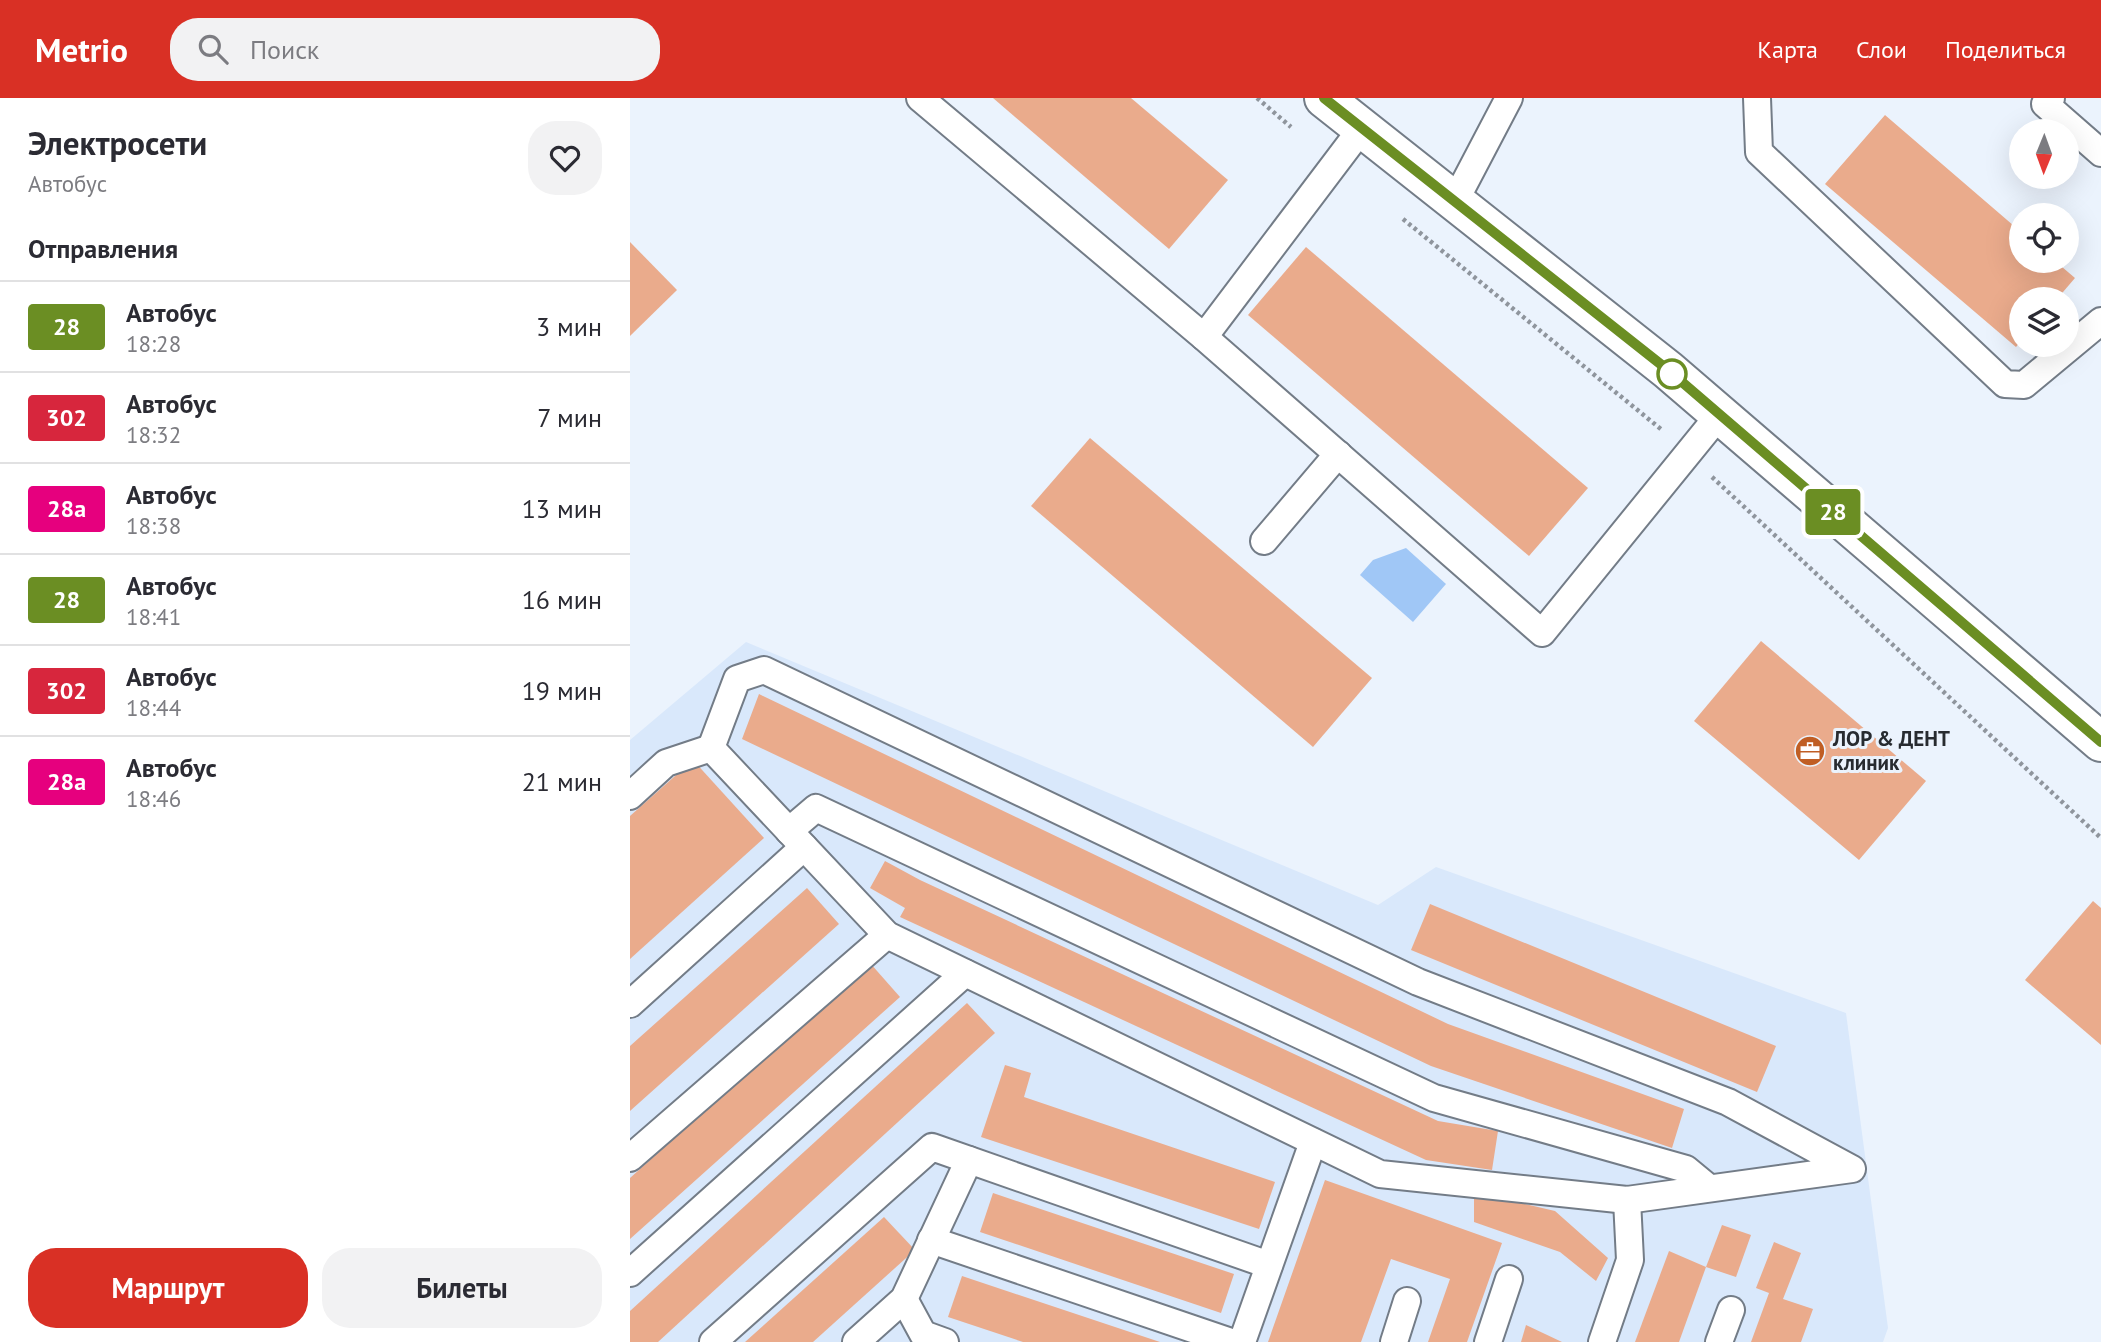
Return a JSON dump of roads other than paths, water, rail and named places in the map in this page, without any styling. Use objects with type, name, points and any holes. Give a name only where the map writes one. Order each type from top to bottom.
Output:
[{"type":"main road","points":[[1324,98],[1668,370],[2101,742]]},
{"type":"lane","points":[[920,98],[1204,337],[1542,633],[1720,414]]},
{"type":"lane","points":[[1455,201],[1509,98]]},
{"type":"lane","points":[[1757,98],[1759,152],[2005,384],[2024,385],[2101,321]]},
{"type":"lane","points":[[2051,98],[2045,104],[2101,153]]},
{"type":"lane","points":[[1204,337],[1363,128]]},
{"type":"lane","points":[[1264,541],[1338,454]]},
{"type":"lane","points":[[764,670],[1418,982],[1728,1102],[1852,1168],[1627,1200],[1380,1174],[887,935],[711,748],[737,679],[764,670]]},
{"type":"lane","points":[[630,796],[666,763],[711,748]]},
{"type":"lane","points":[[630,1004],[796,839],[816,808],[1434,1098],[1686,1169],[1709,1188]]},
{"type":"lane","points":[[630,1158],[887,935]]},
{"type":"lane","points":[[630,1273],[965,973]]},
{"type":"lane","points":[[1242,1342],[1313,1142]]},
{"type":"lane","points":[[712,1342],[932,1147],[1269,1265]]},
{"type":"lane","points":[[856,1342],[904,1299],[969,1160]]},
{"type":"lane","points":[[1602,1342],[1630,1260],[1627,1200]]},
{"type":"lane","points":[[931,1240],[1231,1342]]},
{"type":"lane","points":[[1488,1342],[1509,1279]]},
{"type":"lane","points":[[904,1299],[923,1334],[945,1342]]},
{"type":"lane","points":[[1394,1342],[1407,1301]]},
{"type":"lane","points":[[1718,1342],[1731,1310]]},
{"type":"place","name":"ЛОР & ДЕНТ клиник","points":[[1810,751]]}]
